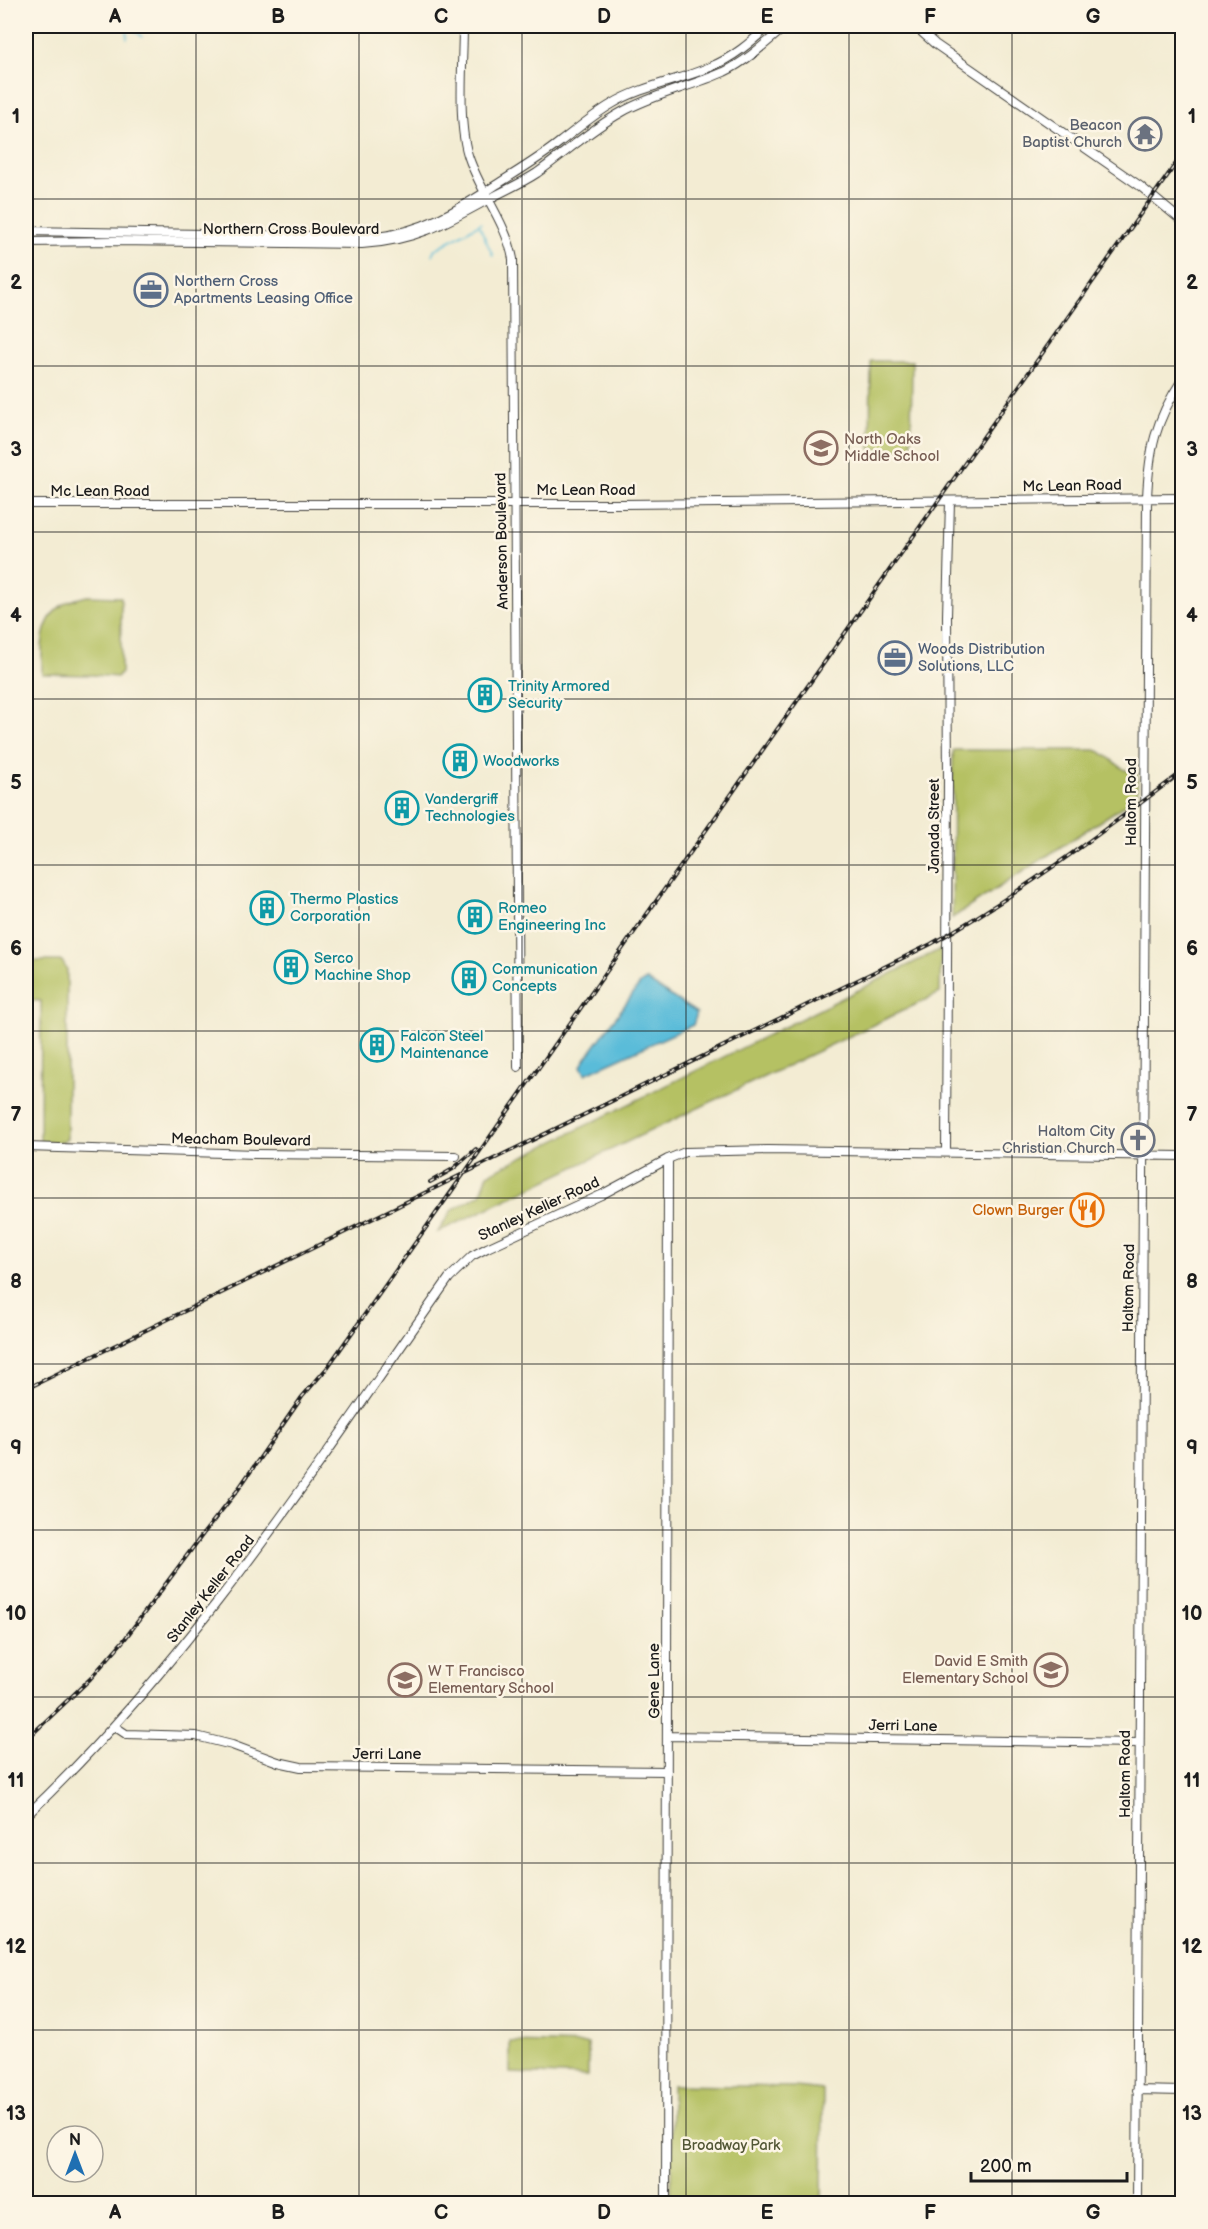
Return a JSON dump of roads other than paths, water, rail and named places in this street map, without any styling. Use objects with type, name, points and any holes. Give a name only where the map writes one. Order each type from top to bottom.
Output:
[{"type":"street","name":"Anderson Boulevard","points":[[464,26],[464,135],[469,158],[507,235],[513,259],[518,1067]]},
{"type":"street","name":"Northern Cross Boulevard","points":[[26,242],[127,237],[376,237],[414,229],[535,174],[618,114],[655,96],[724,71],[752,55],[786,26]]},
{"type":"street","points":[[915,26],[935,44],[1140,186],[1182,221]]},
{"type":"street","name":"Northern Cross Boulevard","points":[[487,196],[613,104],[644,89],[710,67],[740,50],[767,27]]},
{"type":"street","points":[[767,27],[773,37]]},
{"type":"street","name":"Northern Cross Boulevard","points":[[26,231],[127,237]]},
{"type":"street","name":"Haltom Road","points":[[1137,2204],[1147,498],[1152,444],[1161,418],[1182,380]]},
{"type":"street","name":"Mc Lean Road","points":[[26,504],[304,505],[515,502],[623,504],[1182,498]]},
{"type":"street","name":"Janada Street","points":[[946,1152],[947,616],[950,501]]},
{"type":"street","name":"Meacham Boulevard","points":[[26,1147],[256,1154],[456,1156]]},
{"type":"street","name":"Stanley Keller Road","points":[[26,1816],[67,1777],[176,1656],[253,1558],[444,1286],[462,1265],[487,1248],[601,1196],[685,1152],[707,1150],[1182,1156]]},
{"type":"street","name":"Gene Lane","points":[[666,2204],[668,1159]]},
{"type":"street","name":"Jerri Lane","points":[[114,1726],[126,1734],[196,1736],[301,1767],[667,1771]]},
{"type":"street","name":"Jerri Lane","points":[[668,1736],[1139,1743]]},
{"type":"street","points":[[1137,2090],[1182,2091]]},
{"type":"water","points":[[646,980],[697,1013],[693,1025],[585,1074],[581,1066],[586,1058],[640,984]]},
{"type":"waterway","points":[[127,38],[128,26]]},
{"type":"waterway","points":[[131,26],[142,37]]},
{"type":"waterway","points":[[432,255],[434,250],[481,223]]},
{"type":"waterway","points":[[479,225],[493,256]]},
{"type":"railway","points":[[26,1740],[90,1679],[124,1640],[237,1491],[302,1397],[327,1368],[1182,155]]},
{"type":"railway","points":[[26,1389],[931,944],[1028,884],[1182,772]]},
{"type":"railway","points":[[430,1182],[453,1169],[476,1149]]},
{"type":"place","name":"Beacon Baptist Church","points":[[1145,134]]},
{"type":"place","name":"Northern Cross Apartments Leasing Office","points":[[151,290]]},
{"type":"place","name":"North Oaks Middle School","points":[[821,448]]},
{"type":"place","name":"Woods Distribution Solutions, LLC","points":[[895,658]]},
{"type":"place","name":"Trinity Armored Security","points":[[485,695]]},
{"type":"place","name":"Woodworks","points":[[460,761]]},
{"type":"place","name":"Vandergriff Technologies","points":[[402,808]]},
{"type":"place","name":"Thermo Plastics Corporation","points":[[267,908]]},
{"type":"place","name":"Romeo Engineering Inc","points":[[475,917]]},
{"type":"place","name":"Serco Machine Shop","points":[[291,967]]},
{"type":"place","name":"Communication Concepts","points":[[469,978]]},
{"type":"place","name":"Falcon Steel Maintenance","points":[[377,1045]]},
{"type":"place","name":"Haltom City Christian Church","points":[[1138,1140]]},
{"type":"place","name":"Clown Burger","points":[[1087,1210]]},
{"type":"place","name":"David E Smith Elementary School","points":[[1051,1670]]},
{"type":"place","name":"W T Francisco Elementary School","points":[[405,1680]]},
{"type":"park label","name":"Broadway Park","points":[[731,2145]]}]
